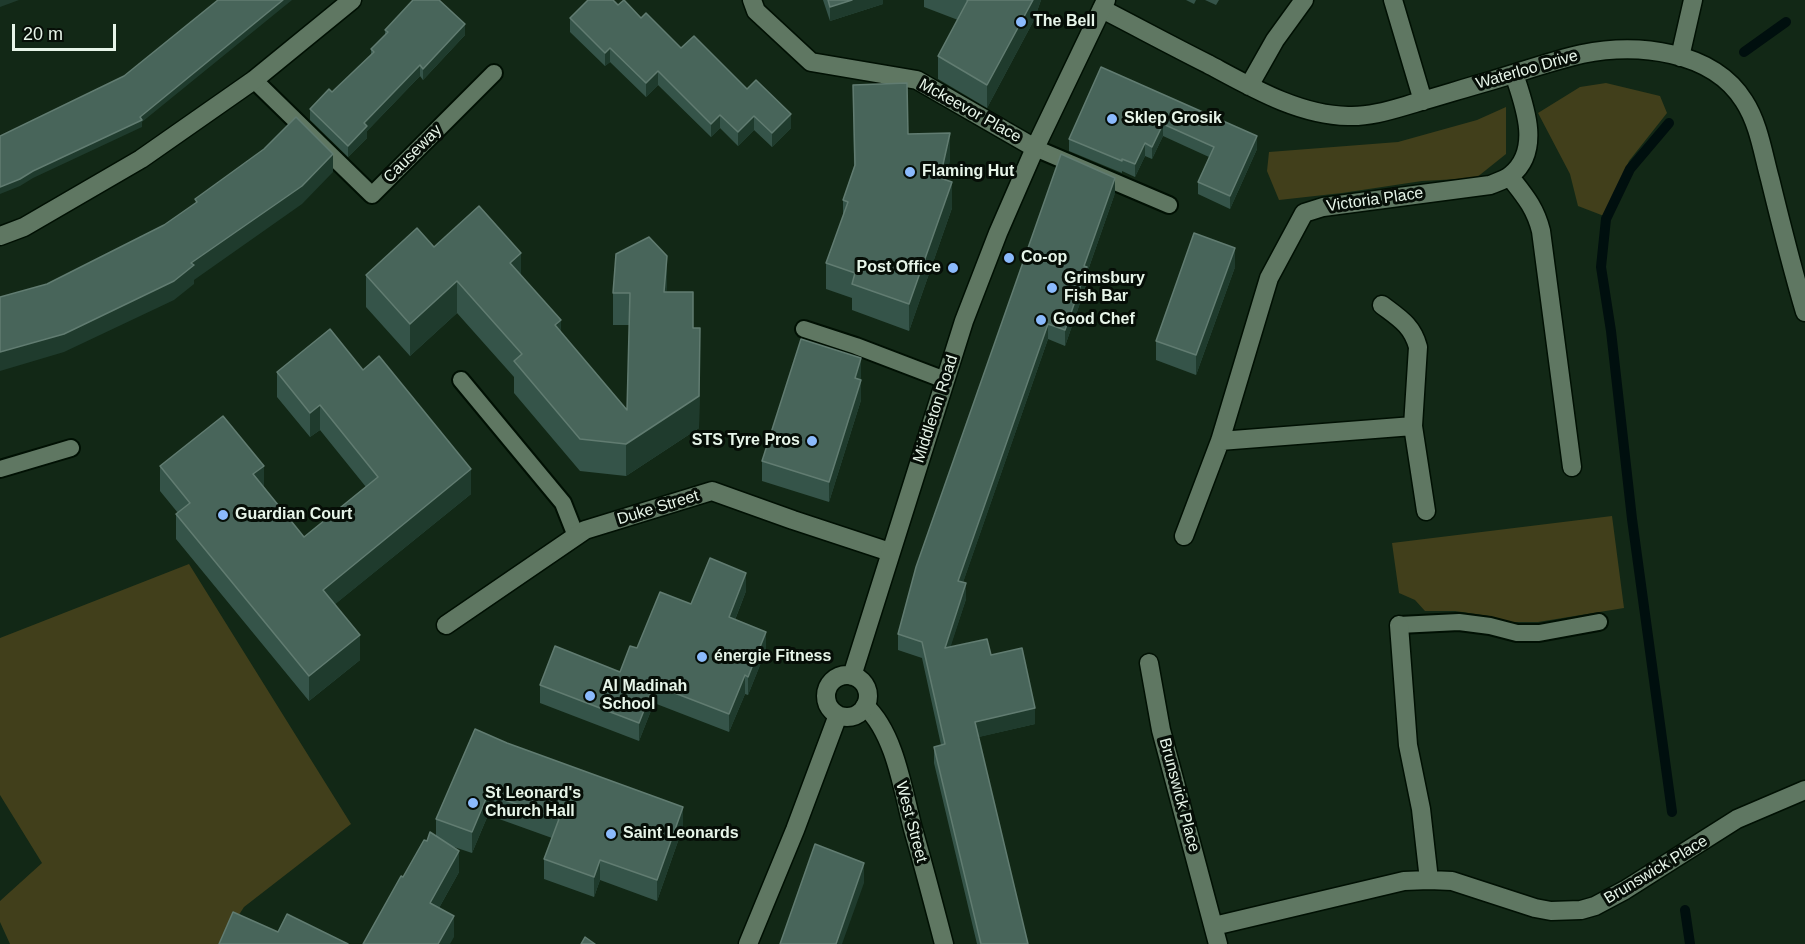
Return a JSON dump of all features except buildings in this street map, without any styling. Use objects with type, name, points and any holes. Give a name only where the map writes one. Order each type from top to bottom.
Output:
[{"type":"street","points":[[0,236],[24,226],[141,159],[254,80],[352,0]]},
{"type":"street","name":"Mckeevor Place","points":[[752,0],[756,11],[811,62],[917,80],[1035,148]]},
{"type":"street","points":[[1249,86],[1275,40],[1304,0]]},
{"type":"street","points":[[1393,0],[1423,101]]},
{"type":"street","points":[[1680,57],[1693,0]]},
{"type":"street","name":"Middleton Road","points":[[852,676],[964,321],[998,233],[1035,148],[1104,5]]},
{"type":"street","name":"Waterloo Drive","points":[[1104,5],[1249,86],[1289,104],[1312,111],[1349,116],[1393,110],[1564,58],[1610,50],[1636,50],[1699,62],[1733,87],[1750,112],[1762,147],[1805,312]]},
{"type":"street","points":[[1514,74],[1522,101],[1528,138],[1527,151],[1510,177],[1531,204],[1537,215],[1541,231],[1572,467]]},
{"type":"street","name":"Victoria Place","points":[[1184,536],[1220,441],[1269,278],[1304,213],[1323,207],[1490,184],[1510,177]]},
{"type":"street","points":[[1382,305],[1410,327],[1418,347],[1413,426],[1426,511]]},
{"type":"street","points":[[1220,441],[1413,426]]},
{"type":"street","name":"Duke Street","points":[[446,625],[585,530],[712,491],[890,552]]},
{"type":"street","points":[[1399,626],[1408,746],[1421,809],[1429,880]]},
{"type":"street","name":"Brunswick Place","points":[[1149,663],[1161,730],[1216,935],[1404,880],[1452,882],[1535,908],[1551,911],[1581,910],[1595,906],[1625,891],[1737,819],[1805,790]]},
{"type":"street","points":[[840,676],[852,676],[861,680],[868,692],[861,712],[852,717],[845,717],[832,711],[826,701],[826,694],[832,681],[840,676]]},
{"type":"street","name":"West Street","points":[[865,706],[879,723],[894,759],[944,944]]},
{"type":"street","points":[[748,944],[791,840],[838,715]]},
{"type":"lane","name":"Causeway","points":[[254,80],[372,195],[494,73]]},
{"type":"lane","points":[[1035,148],[1169,204]]},
{"type":"lane","points":[[804,329],[945,380]]},
{"type":"lane","points":[[461,380],[563,503],[576,536]]},
{"type":"lane","points":[[0,469],[71,448]]},
{"type":"lane","points":[[1399,626],[1459,622],[1490,626],[1517,633],[1539,633],[1599,622]]},
{"type":"shaded area","points":[[1606,83],[1660,96],[1667,113],[1629,161],[1604,216],[1578,206],[1570,174],[1538,113],[1580,87]]},
{"type":"shaded area","points":[[1506,107],[1506,154],[1476,178],[1422,181],[1279,200],[1267,171],[1269,152],[1398,142],[1477,120]]},
{"type":"shaded area","points":[[1612,516],[1624,608],[1538,622],[1512,622],[1455,611],[1425,611],[1415,600],[1399,593],[1392,543]]},
{"type":"shaded area","points":[[189,564],[351,824],[244,907],[220,944],[10,944],[0,922],[0,901],[42,863],[0,795],[0,638]]},
{"type":"waterway","points":[[1744,52],[1786,22]]},
{"type":"waterway","points":[[1669,123],[1630,169],[1606,219],[1601,267],[1611,331],[1632,519],[1672,812]]},
{"type":"waterway","points":[[1685,910],[1690,944]]},
{"type":"place","name":"The Bell","points":[[1021,22]]},
{"type":"place","name":"Sklep Grosik","points":[[1112,119]]},
{"type":"place","name":"Flaming Hut","points":[[910,172]]},
{"type":"place","name":"Co-op","points":[[1009,258]]},
{"type":"place","name":"Post Office","points":[[953,268]]},
{"type":"place","name":"Grimsbury Fish Bar","points":[[1052,288]]},
{"type":"place","name":"Good Chef","points":[[1041,320]]},
{"type":"place","name":"STS Tyre Pros","points":[[812,441]]},
{"type":"place","name":"Guardian Court","points":[[223,515]]},
{"type":"place","name":"énergie Fitness","points":[[702,657]]},
{"type":"place","name":"Al Madinah School","points":[[590,696]]},
{"type":"place","name":"St Leonard's Church Hall","points":[[473,803]]},
{"type":"place","name":"Saint Leonards","points":[[611,834]]}]
